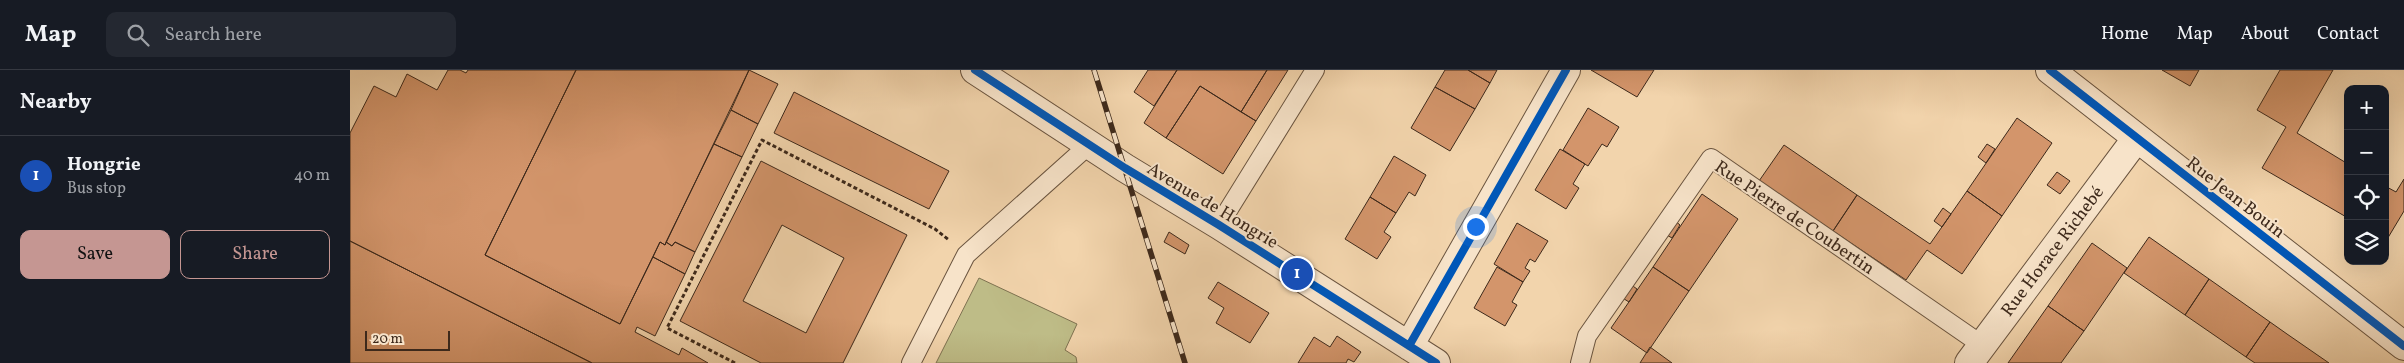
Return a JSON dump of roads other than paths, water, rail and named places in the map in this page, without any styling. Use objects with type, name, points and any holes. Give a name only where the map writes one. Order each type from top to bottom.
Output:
[{"type":"street","name":"Avenue de Hongrie","points":[[975,70],[1124,168],[1219,225],[1436,363]]},
{"type":"street","points":[[1409,346],[1566,70]]},
{"type":"street","name":"Rue Jean Bouin","points":[[2050,70],[2404,346]]},
{"type":"street","name":"Rue Horace Richebé","points":[[1976,354],[2136,138]]},
{"type":"lane","points":[[1219,225],[1315,70]]},
{"type":"lane","points":[[911,363],[966,255],[1090,144]]},
{"type":"lane","name":"Rue Pierre de Coubertin","points":[[1580,363],[1587,336],[1710,158],[1976,354]]},
{"type":"railway","points":[[1094,70],[1185,363]]},
{"type":"place","name":"Hongrie","points":[[1297,274]]}]
